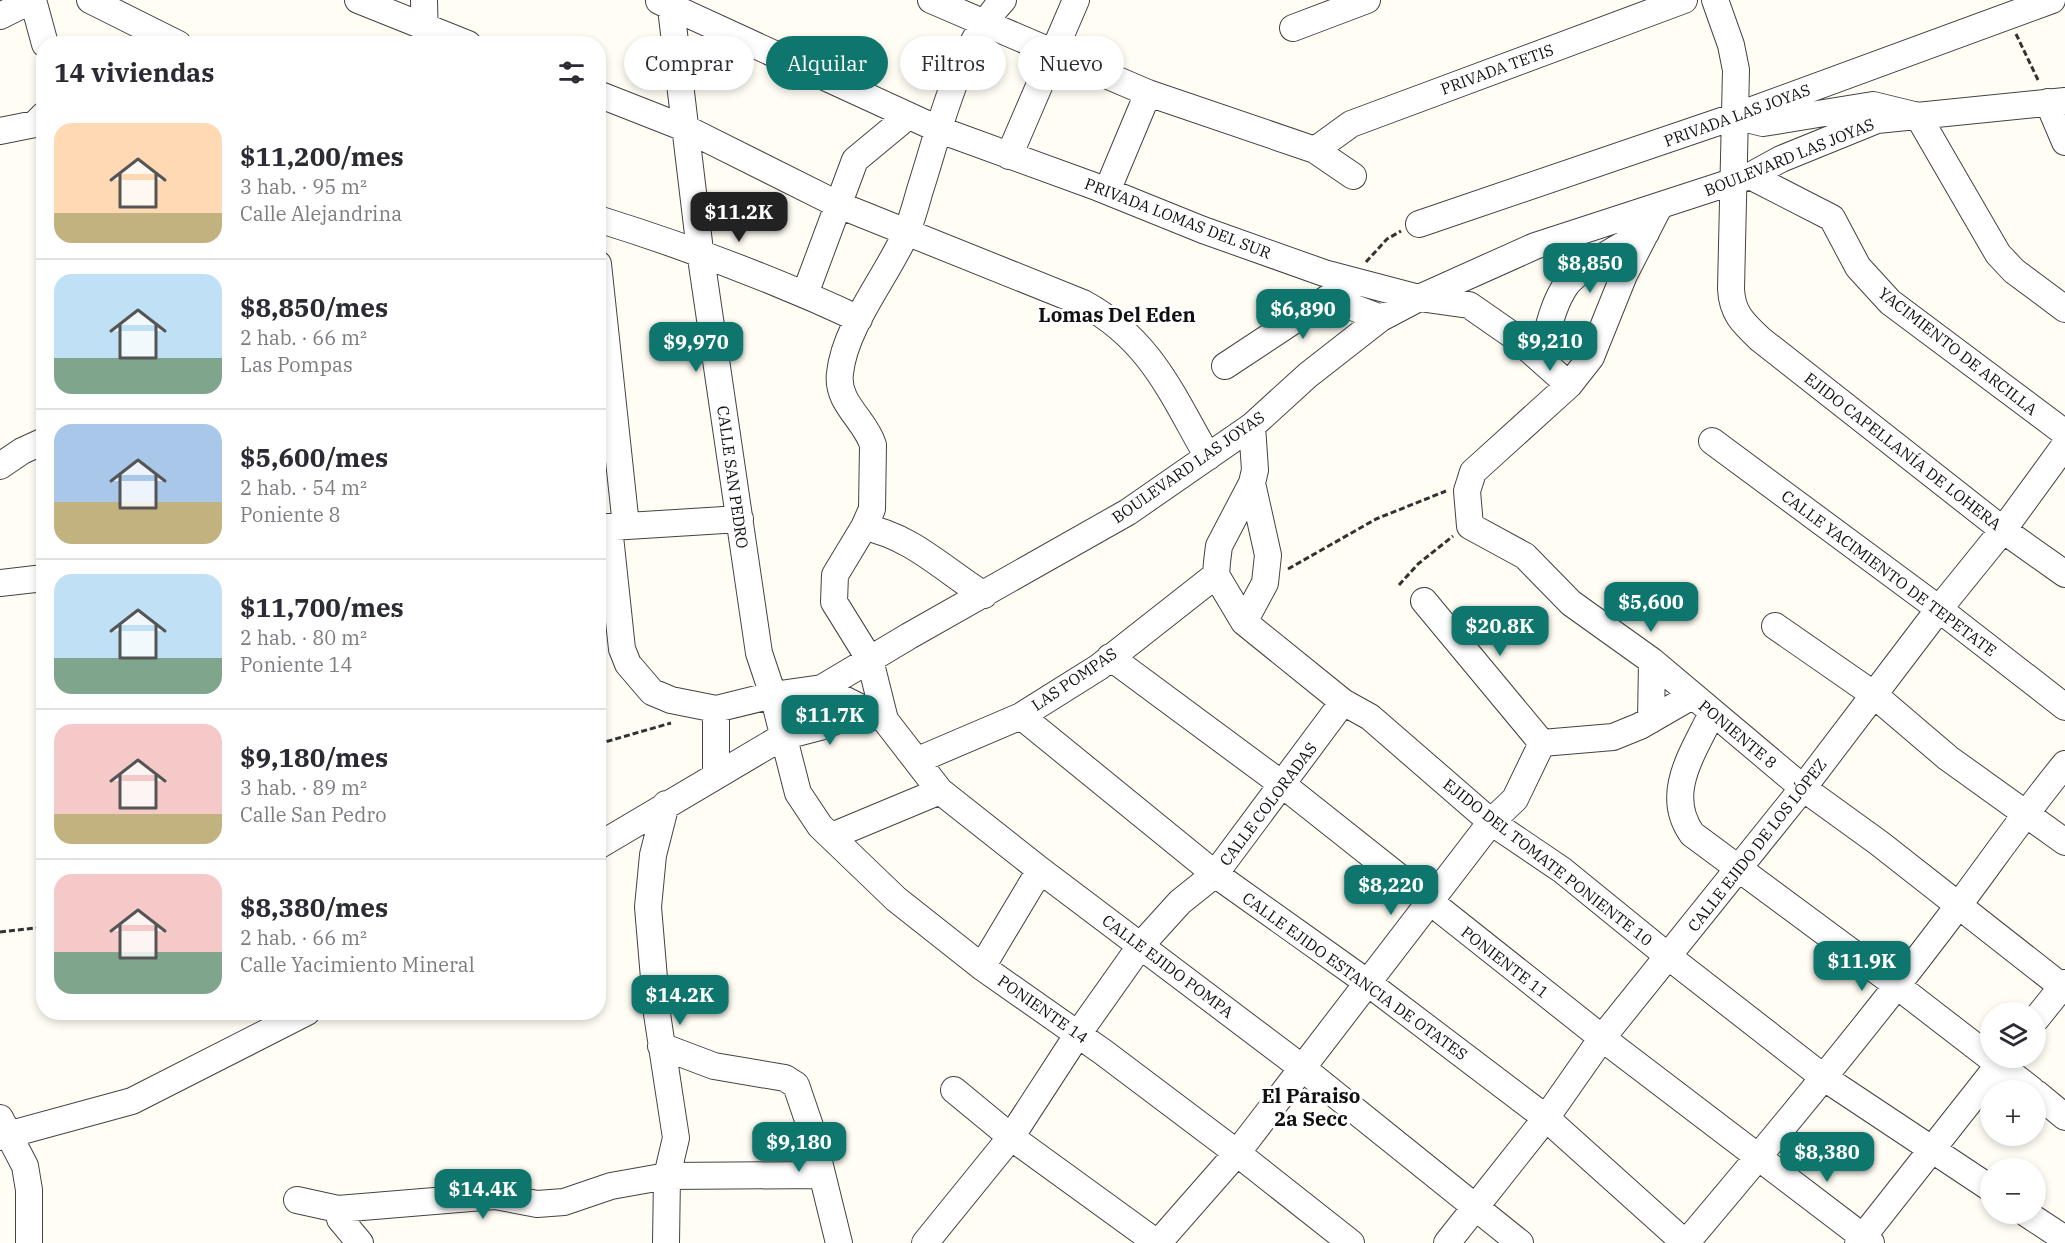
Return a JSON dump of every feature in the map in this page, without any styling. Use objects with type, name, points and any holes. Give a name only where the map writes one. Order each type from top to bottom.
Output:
[{"type":"street","points":[[0,16],[33,0],[43,36]]},
{"type":"street","points":[[90,0],[138,34]]},
{"type":"street","points":[[358,0],[424,35],[424,0]]},
{"type":"street","points":[[931,0],[1018,37]]},
{"type":"street","points":[[606,841],[782,736],[874,715],[870,660],[834,602],[835,574],[864,527],[872,509],[873,445],[870,435],[845,402],[839,374],[859,319],[906,232],[951,94],[984,21],[1004,0]]},
{"type":"street","points":[[1062,36],[1076,0]]},
{"type":"street","points":[[1293,28],[1367,0]]},
{"type":"street","name":"PRIVADA TETIS","points":[[1315,150],[1351,124],[1684,0]]},
{"type":"street","points":[[1704,192],[1733,213],[1742,179],[1736,116],[1736,70],[1731,45],[1715,0]]},
{"type":"street","name":"PRIVADA LAS JOYAS","points":[[1419,224],[1736,116],[2052,0]]},
{"type":"street","name":"PRIVADA LOMAS DEL SUR","points":[[665,2],[940,130],[1107,191],[1203,230],[1324,273],[1419,297],[1469,305],[1540,359],[1569,385]]},
{"type":"street","name":"CALLE SAN PEDRO","points":[[665,2],[687,129],[700,251],[759,652],[773,695],[782,736]]},
{"type":"street","points":[[1124,83],[1315,150],[1353,176]]},
{"type":"street","points":[[1009,156],[1039,90]]},
{"type":"street","points":[[1107,191],[1148,93]]},
{"type":"street","points":[[606,97],[687,129],[839,205],[1083,303],[1107,316],[1152,359],[1208,457]]},
{"type":"street","points":[[2056,101],[2065,142]]},
{"type":"street","name":"BOULEVARD LAS JOYAS","points":[[822,688],[1128,512],[1252,426],[1308,375],[1382,318],[1419,297],[1535,246],[1742,179],[1781,159],[1878,120],[2056,101]]},
{"type":"street","points":[[1736,116],[1763,123],[1873,105],[1918,116],[1998,254],[2014,271],[2065,309]]},
{"type":"street","points":[[805,294],[855,160],[908,116]]},
{"type":"street","points":[[0,131],[36,123]]},
{"type":"street","name":"YACIMIENTO DE ARCILLA","points":[[1742,179],[1832,218],[1858,267],[1890,302],[2065,433]]},
{"type":"street","points":[[1470,526],[1467,499],[1470,481],[1480,463],[1569,385],[1591,357],[1624,275],[1659,207]]},
{"type":"street","name":"EJIDO CAPELLANÍA DE LOHERA","points":[[1733,213],[1732,304],[1743,324],[2003,530],[2065,574]]},
{"type":"street","points":[[606,222],[700,251],[859,319]]},
{"type":"street","points":[[1540,359],[1555,308],[1568,283],[1616,248],[1646,233]]},
{"type":"street","points":[[1225,366],[1328,298],[1351,279]]},
{"type":"street","points":[[1328,298],[1382,318]]},
{"type":"street","points":[[606,426],[618,627],[628,664],[652,692],[671,700],[716,709],[773,695],[822,688]]},
{"type":"street","points":[[1216,574],[1219,546],[1252,483],[1255,470],[1252,426]]},
{"type":"street","name":"CALLE YACIMIENTO DE TEPETATE","points":[[1712,441],[1940,609],[2065,707]]},
{"type":"street","points":[[0,466],[36,445]]},
{"type":"street","name":"CALLE EJIDO DE LOS LÓPEZ","points":[[1447,1243],[1546,1118],[1602,1038],[1803,788],[1873,694],[2003,530],[2065,446]]},
{"type":"street","points":[[1244,622],[1265,583],[1268,555],[1252,483]]},
{"type":"street","points":[[611,527],[740,519]]},
{"type":"street","name":"PONIENTE 8","points":[[1470,526],[1525,556],[1571,603],[1652,661],[1803,788],[2064,986]]},
{"type":"street","points":[[864,527],[880,530],[912,544],[984,595]]},
{"type":"street","name":"EJIDO DEL TOMATE PONIENTE 10","points":[[1216,574],[1244,622],[1343,702],[1370,717],[1491,822],[1562,870],[1822,1077],[1980,1181]]},
{"type":"street","name":"LAS POMPAS","points":[[918,760],[1021,716],[1110,657],[1216,574]]},
{"type":"street","points":[[0,583],[36,579]]},
{"type":"street","points":[[1424,601],[1542,743]]},
{"type":"street","points":[[1775,626],[1873,694],[1948,758],[2025,811],[2065,842]]},
{"type":"street","name":"PONIENTE 11","points":[[1110,657],[1283,785],[1602,1038],[1864,1241]]},
{"type":"street","points":[[1651,720],[1652,661]]},
{"type":"street","name":"CALLE EJIDO POMPA","points":[[822,688],[874,715],[918,760],[940,791],[1040,870],[1301,1067],[1520,1243]]},
{"type":"street","points":[[1542,743],[1613,736],[1651,720],[1692,696]]},
{"type":"street","name":"CALLE COLORADAS","points":[[937,1239],[1011,1137],[1078,1034],[1141,945],[1180,902],[1215,874],[1343,702]]},
{"type":"street","points":[[716,709],[716,775]]},
{"type":"street","points":[[1712,713],[1681,782],[1678,798],[1683,821],[1692,834],[1736,869],[1980,1046]]},
{"type":"street","name":"CALLE EJIDO ESTANCIA DE OTATES","points":[[1021,716],[1215,874],[1368,983],[1546,1118],[1686,1243]]},
{"type":"street","name":"PONIENTE 14","points":[[782,736],[798,793],[820,826],[896,898],[982,967],[1078,1034],[1351,1243]]},
{"type":"street","points":[[954,1090],[1011,1137],[1158,1243],[1236,1153],[1491,822],[1515,799],[1542,743]]},
{"type":"street","points":[[1686,1243],[1758,1159],[1896,985],[1958,906],[2025,811],[2065,764]]},
{"type":"street","points":[[832,836],[940,791]]},
{"type":"street","points":[[666,804],[653,855],[648,907],[662,1046],[676,1138],[667,1176],[666,1243]]},
{"type":"street","points":[[982,967],[1040,870]]},
{"type":"street","points":[[2046,1007],[2064,986]]},
{"type":"street","points":[[29,1243],[29,1190],[26,1166],[3,1131],[132,1101],[291,1020]]},
{"type":"street","points":[[662,1046],[714,1066],[785,1078],[796,1085],[839,1243]]},
{"type":"street","points":[[1864,1241],[1932,1148],[1995,1068]]},
{"type":"street","points":[[2008,1068],[2021,1080]]},
{"type":"street","points":[[2046,1101],[2065,1117]]},
{"type":"street","points":[[297,1200],[338,1209],[495,1197],[537,1204],[564,1202],[611,1186],[667,1176],[822,1175]]},
{"type":"street","points":[[338,1209],[340,1219],[360,1243]]},
{"type":"street","points":[[2043,1224],[2065,1238],[2061,1243]]},
{"type":"path","points":[[2007,16],[2056,101]]},
{"type":"path","points":[[1351,279],[1387,239],[1419,224]]},
{"type":"path","points":[[1265,583],[1376,519],[1470,481]]},
{"type":"path","points":[[1399,585],[1442,543],[1470,526]]},
{"type":"path","points":[[606,742],[673,722]]},
{"type":"path","points":[[0,932],[36,928]]},
{"type":"district","name":"Lomas Del Eden","points":[[1117,314]]},
{"type":"district","name":"El Paraiso 2a Secc","points":[[1311,1106]]}]
